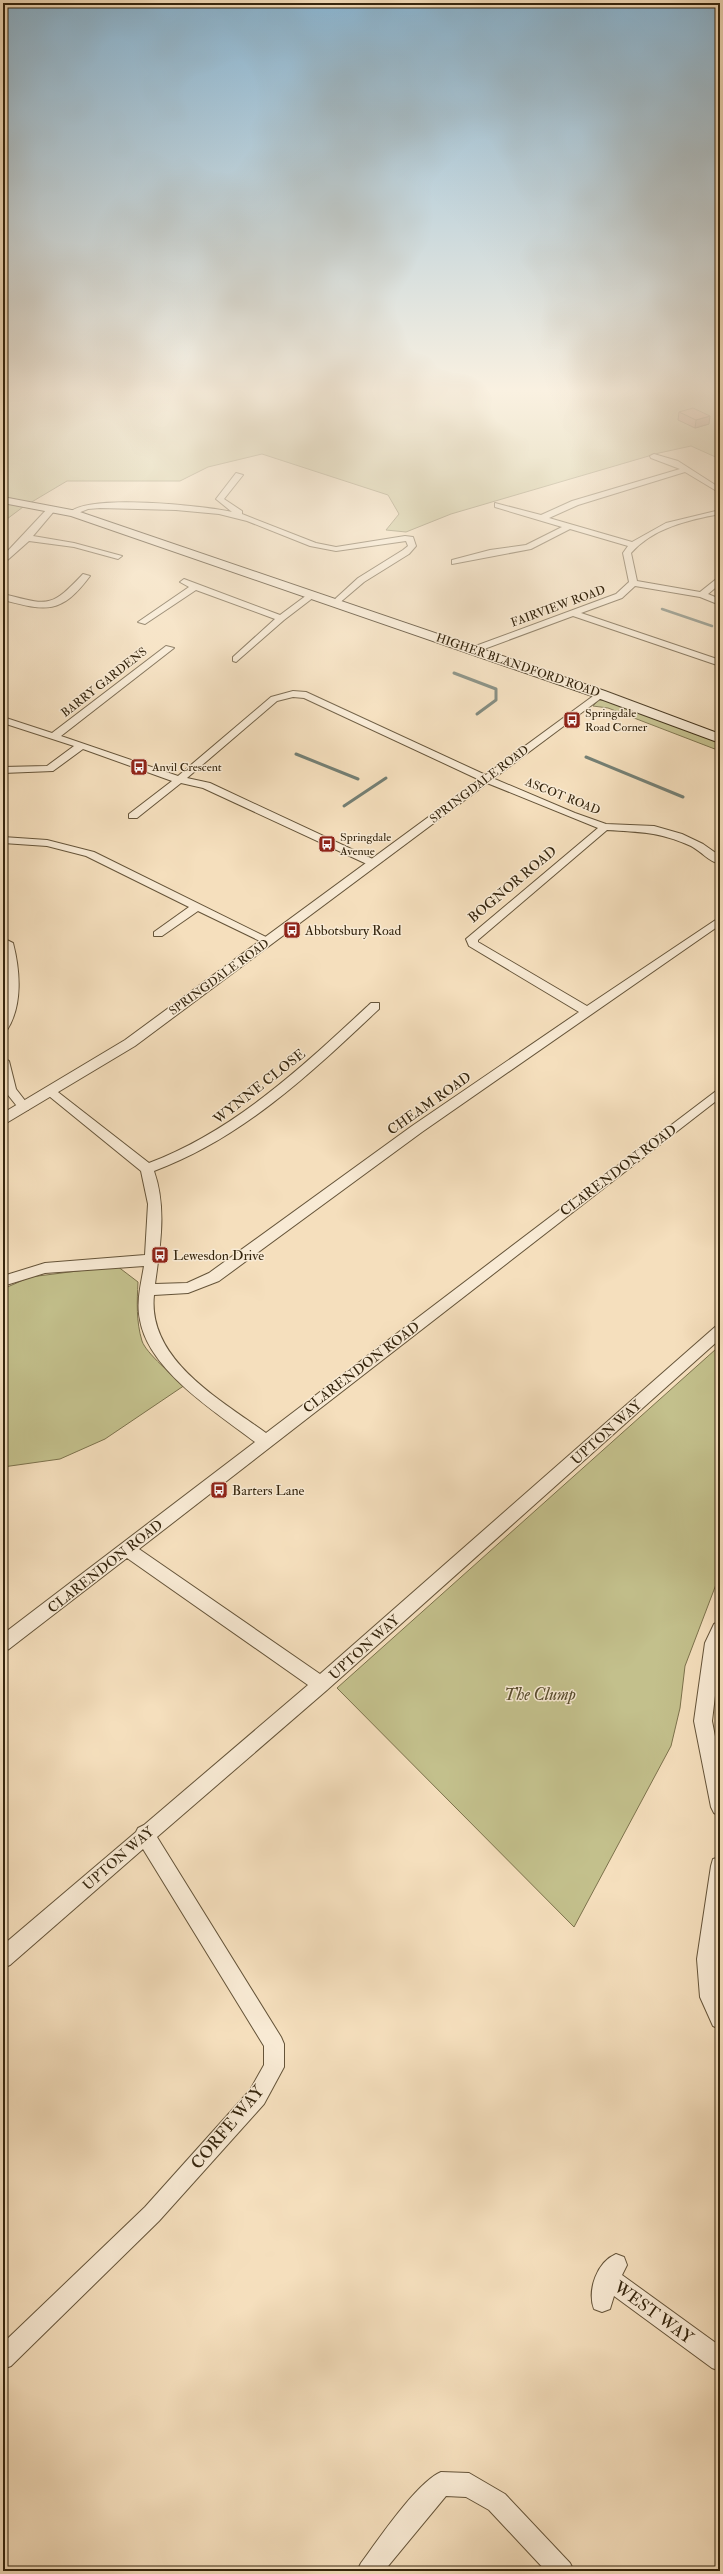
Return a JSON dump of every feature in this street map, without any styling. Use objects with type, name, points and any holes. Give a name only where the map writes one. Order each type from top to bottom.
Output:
[{"type":"main road","name":"HIGHER BLANDFORD ROAD","points":[[60,511],[74,513],[314,594],[600,694],[720,739]]},
{"type":"street","points":[[3,561],[27,538],[50,511]]},
{"type":"street","name":"HIGHER BLANDFORD ROAD","points":[[74,513],[79,511]]},
{"type":"street","name":"HIGHER BLANDFORD ROAD","points":[[217,511],[250,520],[310,543],[336,549],[359,548],[401,537],[410,539],[412,546],[406,552],[361,580],[336,602]]},
{"type":"street","points":[[237,511],[250,520]]},
{"type":"street","points":[[519,511],[633,544]]},
{"type":"street","points":[[542,518],[556,511]]},
{"type":"street","points":[[720,512],[702,515],[651,533],[633,544],[627,553],[633,583],[702,595],[720,602]]},
{"type":"street","points":[[455,562],[490,553],[528,547],[570,526]]},
{"type":"street","points":[[27,538],[74,545],[104,555],[118,556]]},
{"type":"street","points":[[702,595],[720,579]]},
{"type":"street","points":[[3,597],[42,606],[55,605],[64,600],[84,581]]},
{"type":"street","points":[[184,582],[281,618]]},
{"type":"street","name":"FAIRVIEW ROAD","points":[[474,650],[619,596],[633,583]]},
{"type":"street","points":[[142,622],[196,586]]},
{"type":"street","points":[[236,659],[281,618],[314,594]]},
{"type":"street","points":[[572,613],[720,663]]},
{"type":"street","name":"BARRY GARDENS","points":[[54,736],[169,648]]},
{"type":"street","points":[[133,816],[179,780],[274,700],[293,694],[306,695],[486,779]]},
{"type":"street","name":"SPRINGDALE ROAD","points":[[3,1120],[130,1043],[600,694]]},
{"type":"street","points":[[3,720],[54,736],[179,780],[206,785],[373,863]]},
{"type":"street","points":[[3,770],[49,769],[83,746]]},
{"type":"street","name":"ASCOT ROAD","points":[[486,779],[605,827],[654,829],[678,836],[699,846],[720,861]]},
{"type":"street","name":"BOGNOR ROAD","points":[[587,1011],[473,944],[472,939],[605,827]]},
{"type":"street","points":[[3,840],[47,843],[90,854],[268,941]]},
{"type":"street","points":[[158,934],[198,906]]},
{"type":"street","name":"CHEAM ROAD","points":[[148,1290],[188,1288],[214,1277],[417,1129],[720,920]]},
{"type":"street","points":[[3,942],[7,943],[10,951],[11,1011],[3,1026]]},
{"type":"street","name":"WYNNE CLOSE","points":[[148,1169],[174,1161],[224,1134],[316,1061],[375,1006]]},
{"type":"street","points":[[3,1061],[10,1090],[24,1107]]},
{"type":"street","points":[[50,1092],[148,1169],[155,1188],[157,1210],[156,1234],[151,1260],[148,1290],[147,1322],[154,1342],[179,1373],[265,1441]]},
{"type":"street","name":"CLARENDON ROAD","points":[[3,1644],[720,1092]]},
{"type":"street","points":[[3,1281],[45,1268],[151,1260]]},
{"type":"street","name":"UPTON WAY","points":[[3,1958],[144,1834],[321,1684],[720,1331]]},
{"type":"street","points":[[127,1549],[321,1684]]},
{"type":"street","points":[[720,1629],[713,1642],[703,1721],[720,1807]]},
{"type":"street","name":"CORFE WAY","points":[[3,2358],[152,2214],[257,2097],[274,2067],[274,2044],[144,1834]]},
{"type":"street","points":[[720,1866],[707,1959],[710,1997],[720,2019]]},
{"type":"street","name":"WEST WAY","points":[[602,2301],[611,2271],[720,2360]]},
{"type":"street","points":[[369,2571],[413,2515],[441,2484],[469,2485],[497,2502],[562,2571]]},
{"type":"green space","points":[[3,511],[18,511],[3,522]]},
{"type":"green space","points":[[397,511],[461,511],[406,532],[386,530],[399,514]]},
{"type":"green space","points":[[599,700],[613,701],[720,742],[720,751],[608,708],[593,706]]},
{"type":"green space","points":[[117,1266],[138,1282],[138,1319],[142,1341],[149,1352],[185,1385],[105,1439],[60,1459],[3,1467],[3,1289],[30,1277]]},
{"type":"green space","name":"The Clump","points":[[716,1349],[720,1351],[720,1574],[685,1666],[680,1708],[671,1746],[574,1927],[337,1688]]},
{"type":"waterway","points":[[662,609],[712,626]]},
{"type":"waterway","points":[[454,673],[496,689],[496,700],[477,714]]},
{"type":"waterway","points":[[296,754],[358,779]]},
{"type":"waterway","points":[[586,757],[683,797]]},
{"type":"waterway","points":[[344,806],[386,778]]},
{"type":"place","name":"Springdale Road Corner","points":[[572,720]]},
{"type":"place","name":"Anvil Crescent","points":[[139,767]]},
{"type":"place","name":"Springdale Avenue","points":[[327,844]]},
{"type":"place","name":"Abbotsbury Road","points":[[292,930]]},
{"type":"place","name":"Lewesdon Drive","points":[[160,1255]]},
{"type":"place","name":"Barters Lane","points":[[219,1490]]}]
